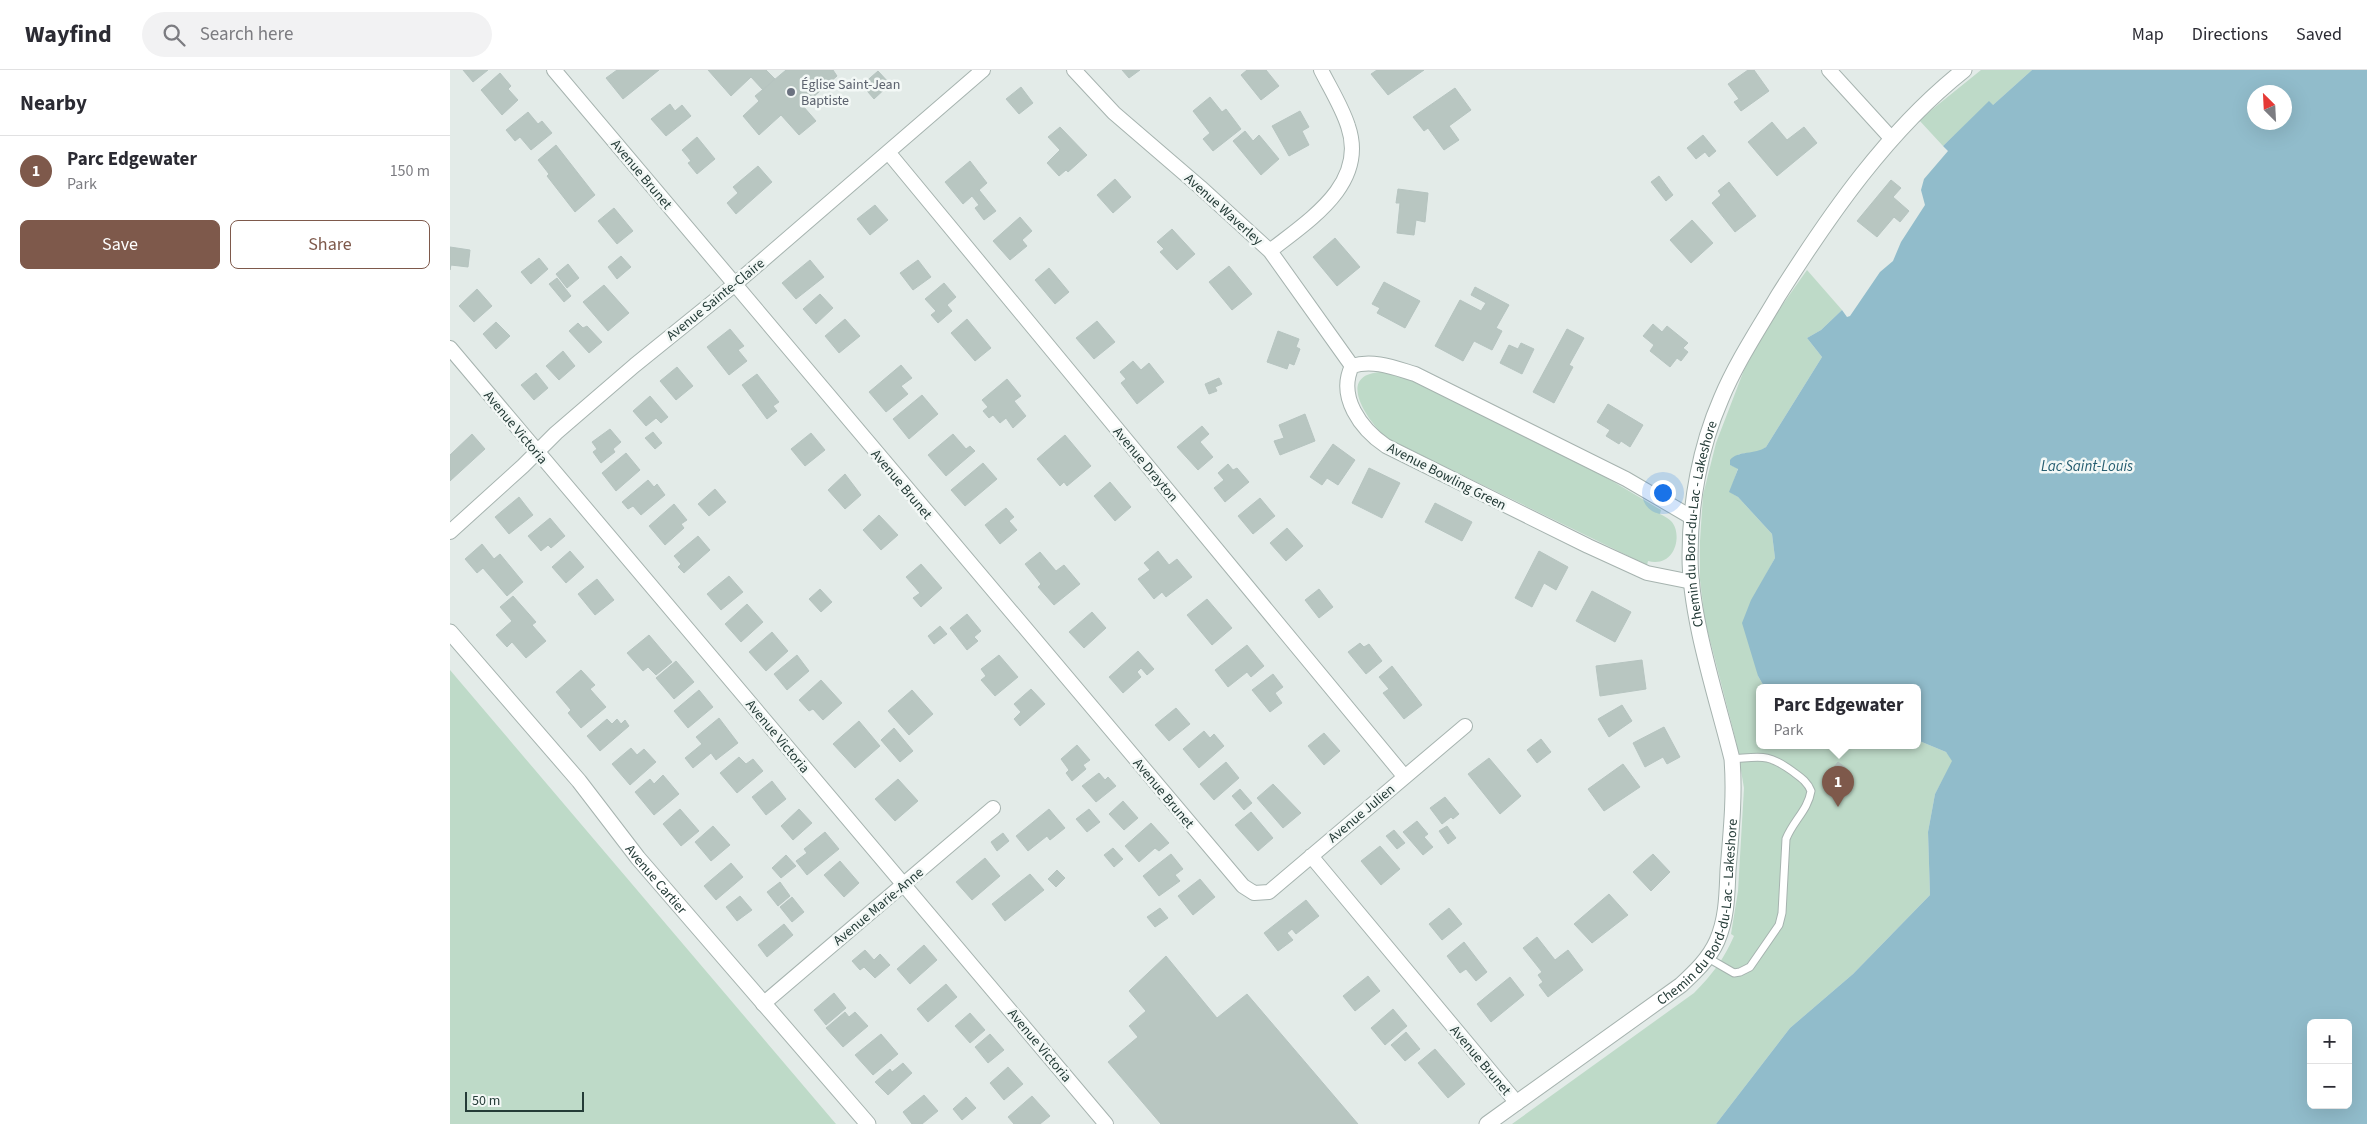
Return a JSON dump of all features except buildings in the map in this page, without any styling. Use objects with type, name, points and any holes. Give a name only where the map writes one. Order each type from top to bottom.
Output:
[{"type":"street","name":"Avenue Brunet","points":[[554,70],[1243,886],[1254,893]]},
{"type":"street","name":"Avenue Sainte-Claire","points":[[450,532],[635,365],[734,285],[983,70]]},
{"type":"street","name":"Avenue Waverley","points":[[1074,70],[1114,113],[1200,186],[1270,251],[1352,366]]},
{"type":"street","points":[[1270,251],[1323,208],[1338,192],[1352,156],[1348,126],[1321,70]]},
{"type":"street","points":[[1829,70],[1891,138]]},
{"type":"street","name":"Chemin du Bord-du-Lac - Lakeshore","points":[[1486,1124],[1681,985],[1708,958],[1723,926],[1734,807],[1732,759],[1700,632],[1692,582],[1691,517],[1703,450],[1720,399],[1749,344],[1803,258],[1891,138],[1917,110],[1964,70]]},
{"type":"street","name":"Avenue Drayton","points":[[888,152],[1404,776]]},
{"type":"street","name":"Avenue Victoria","points":[[450,348],[1106,1124]]},
{"type":"street","points":[[1352,366],[1362,363],[1375,363],[1415,374],[1626,479],[1691,517]]},
{"type":"street","name":"Avenue Bowling Green","points":[[1352,366],[1348,374],[1348,383],[1353,410],[1366,430],[1386,446],[1596,550],[1647,573],[1692,582]]},
{"type":"street","name":"Avenue Cartier","points":[[450,632],[579,781],[633,851],[868,1124]]},
{"type":"street","name":"Avenue Julien","points":[[1254,893],[1269,892],[1465,726]]},
{"type":"street","name":"Avenue Marie-Anne","points":[[763,1004],[993,808]]},
{"type":"street","name":"Avenue Brunet","points":[[1311,856],[1516,1103]]},
{"type":"lane","points":[[1708,958],[1734,973],[1740,972],[1750,967],[1779,925],[1782,913],[1786,839],[1790,828],[1809,802],[1811,790],[1804,779],[1774,758],[1732,759]]},
{"type":"green space","points":[[1981,70],[2032,70],[1992,106],[1989,102],[1943,146],[1919,120]]},
{"type":"green space","points":[[1807,270],[1842,310],[1821,330],[1807,338],[1822,357],[1766,447],[1759,452],[1739,454],[1730,465],[1738,468],[1730,492],[1738,497],[1772,534],[1775,558],[1752,600],[1758,676],[1763,684],[1756,684],[1756,749],[1921,749],[1921,742],[1946,752],[1953,761],[1935,794],[1928,832],[1930,895],[1853,974],[1790,1028],[1716,1124],[1512,1124],[1694,993],[1717,966],[1734,936],[1731,934],[1738,891],[1744,788],[1736,741],[1705,621],[1700,580],[1700,541],[1703,495],[1716,443],[1744,370],[1768,325]]},
{"type":"green space","points":[[1381,372],[1407,378],[1602,475],[1661,510],[1660,514],[1675,526],[1676,541],[1671,555],[1658,562],[1648,561],[1647,565],[1386,438],[1371,421],[1357,390],[1360,381],[1367,375]]},
{"type":"green space","points":[[450,670],[836,1124],[450,1124]]},
{"type":"water","name":"Lac Saint-Louis","points":[[2032,70],[2367,70],[2367,1124],[1716,1124],[1790,1028],[1853,974],[1930,895],[1928,832],[1935,794],[1952,761],[1946,752],[1921,742],[1921,684],[1763,684],[1758,676],[1742,623],[1751,600],[1775,558],[1772,534],[1738,497],[1729,492],[1738,469],[1730,465],[1730,460],[1737,455],[1766,447],[1822,357],[1807,338],[1821,330],[1842,310],[1847,317],[1850,316],[1880,272],[1893,261],[1901,242],[1925,205],[1921,190],[1924,179],[1948,151],[1943,146],[1989,101],[1993,105]]},
{"type":"place","name":"Église Saint-Jean Baptiste","points":[[791,92]]},
{"type":"place","name":"Parc Edgewater","points":[[1838,807]]}]
